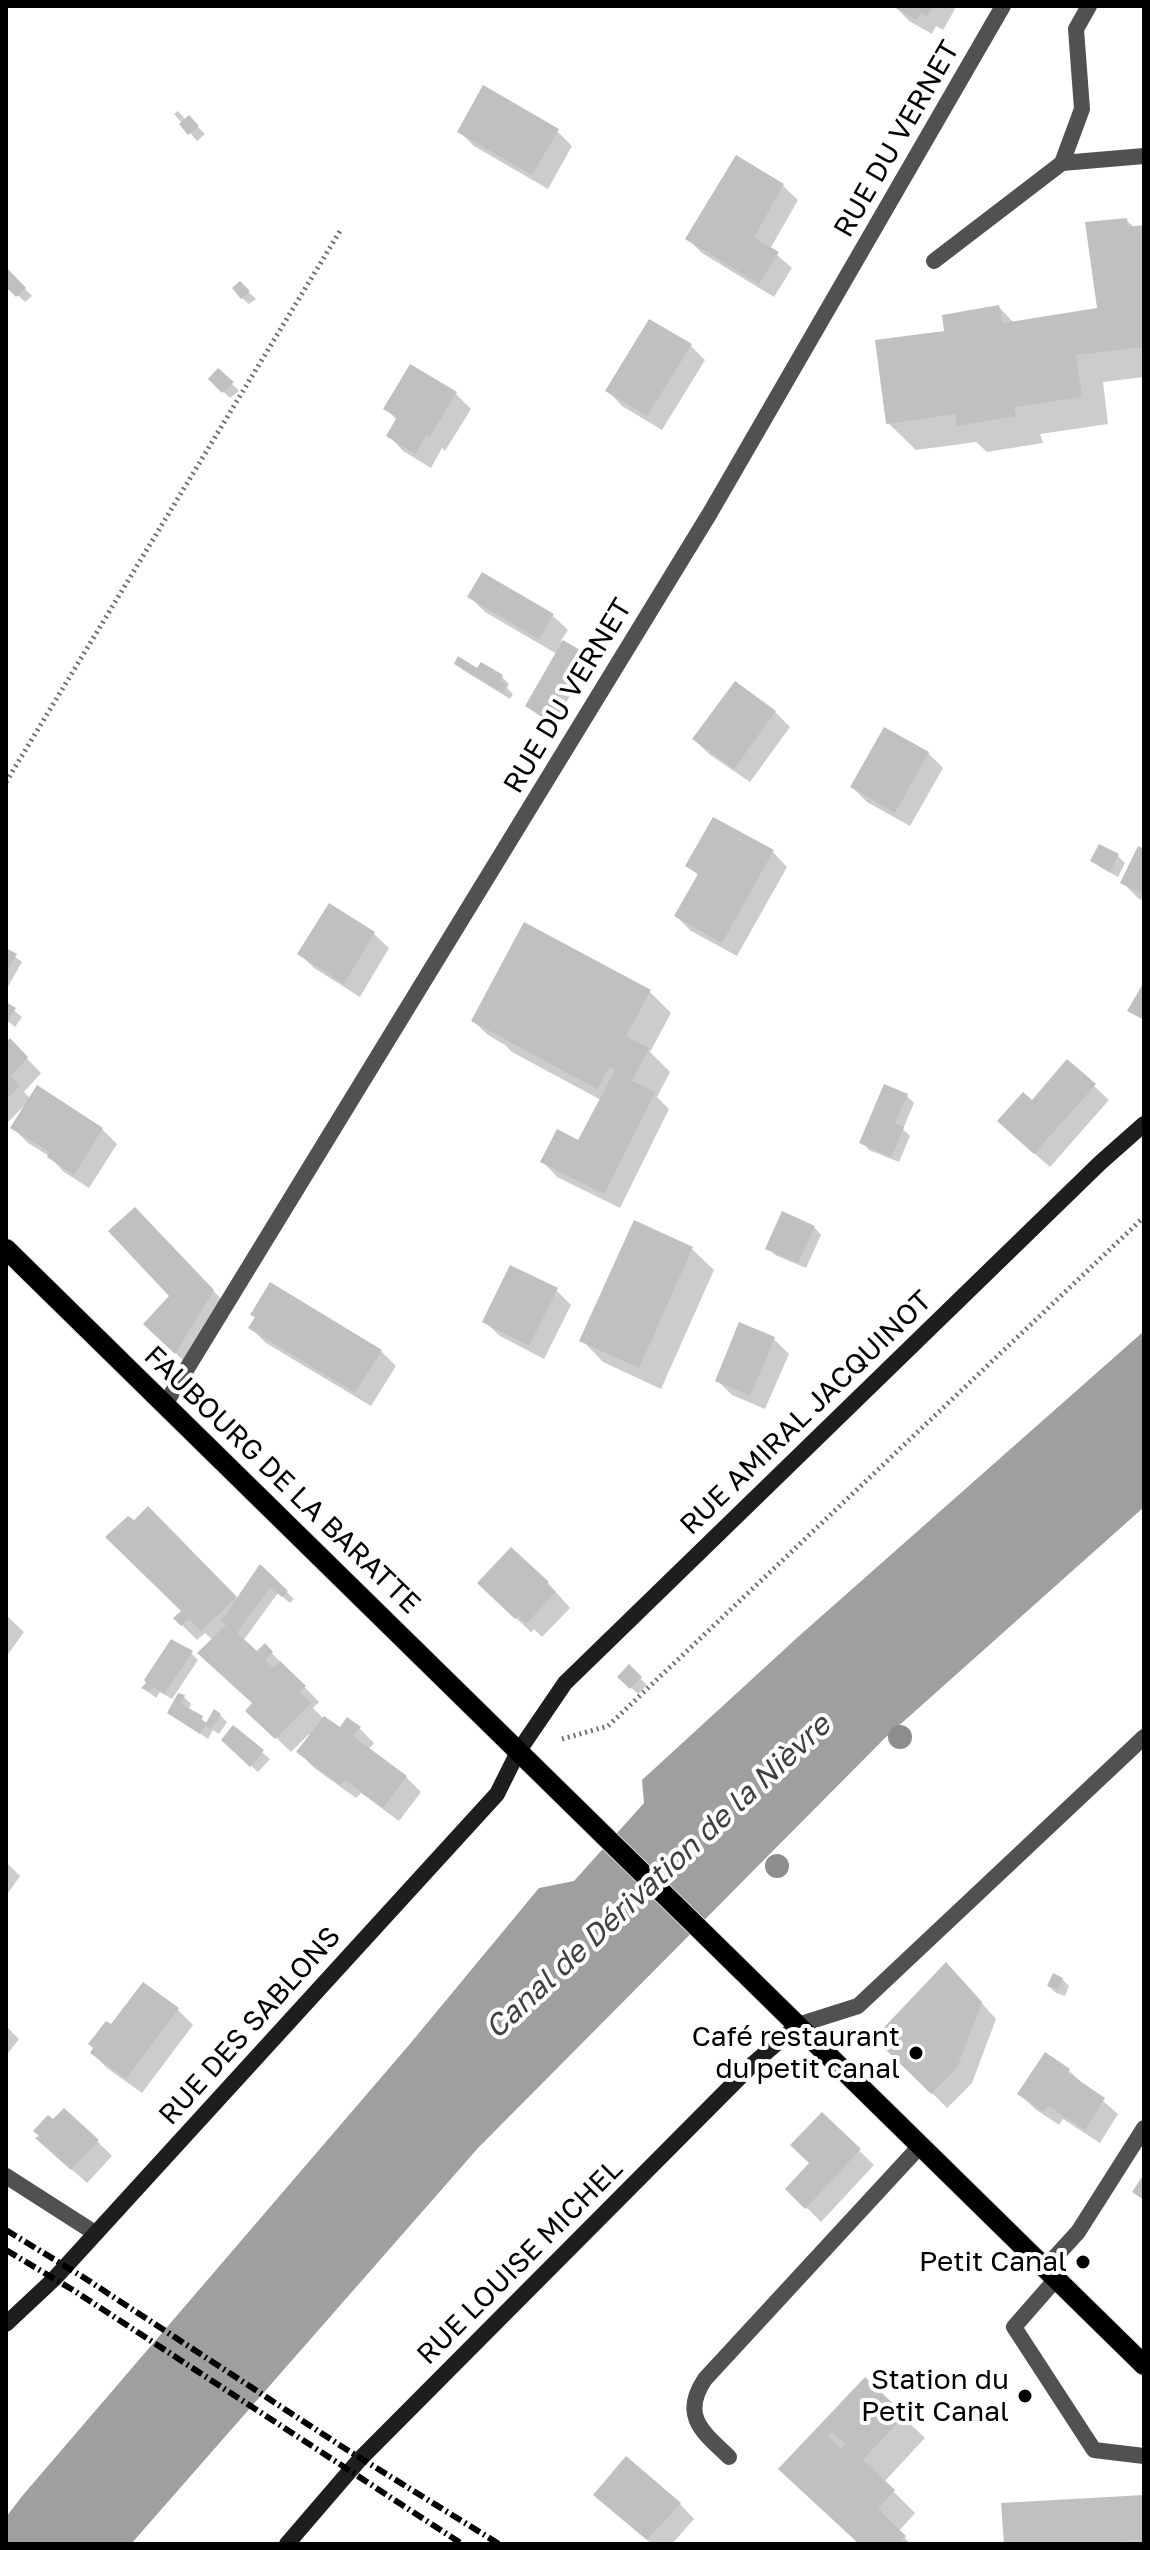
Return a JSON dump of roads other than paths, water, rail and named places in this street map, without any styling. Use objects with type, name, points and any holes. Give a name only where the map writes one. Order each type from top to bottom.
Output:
[{"type":"main road","name":"FAUBOURG DE LA BARATTE","points":[[6,1249],[1144,2365]]},
{"type":"street","name":"RUE DU VERNET","points":[[164,1406],[710,513],[1003,6]]},
{"type":"street","points":[[934,261],[1062,163],[1082,109],[1076,29],[1089,6]]},
{"type":"street","points":[[1062,163],[1144,156]]},
{"type":"street","name":"RUE AMIRAL JACQUINOT","points":[[518,1752],[565,1683],[1144,1124]]},
{"type":"street","points":[[798,2025],[858,2006],[1144,1737]]},
{"type":"street","name":"RUE DES SABLONS","points":[[6,2324],[54,2279],[497,1794],[518,1752]]},
{"type":"street","name":"RUE LOUISE MICHEL","points":[[287,2544],[361,2458],[754,2063],[798,2025]]},
{"type":"street","points":[[1144,2128],[1014,2327],[1094,2450],[1144,2456]]},
{"type":"street","points":[[729,2457],[702,2431],[695,2419],[693,2406],[696,2392],[921,2145]]},
{"type":"street","points":[[6,2176],[95,2233]]},
{"type":"water","name":"Canal de Dérivation de la Nièvre","points":[[1144,1331],[1144,1507],[885,1738],[478,2148],[131,2544],[6,2544],[6,2517],[23,2495],[409,2045],[539,1888],[574,1881],[644,1803],[642,1780],[799,1636]]},
{"type":"railway","points":[[6,2230],[499,2544]]},
{"type":"railway","points":[[6,2250],[73,2290],[462,2544]]},
{"type":"place","name":"Café restaurant du petit canal","points":[[916,2053]]},
{"type":"place","name":"Petit Canal","points":[[1083,2262]]},
{"type":"place","name":"Station du Petit Canal","points":[[1025,2396]]}]
